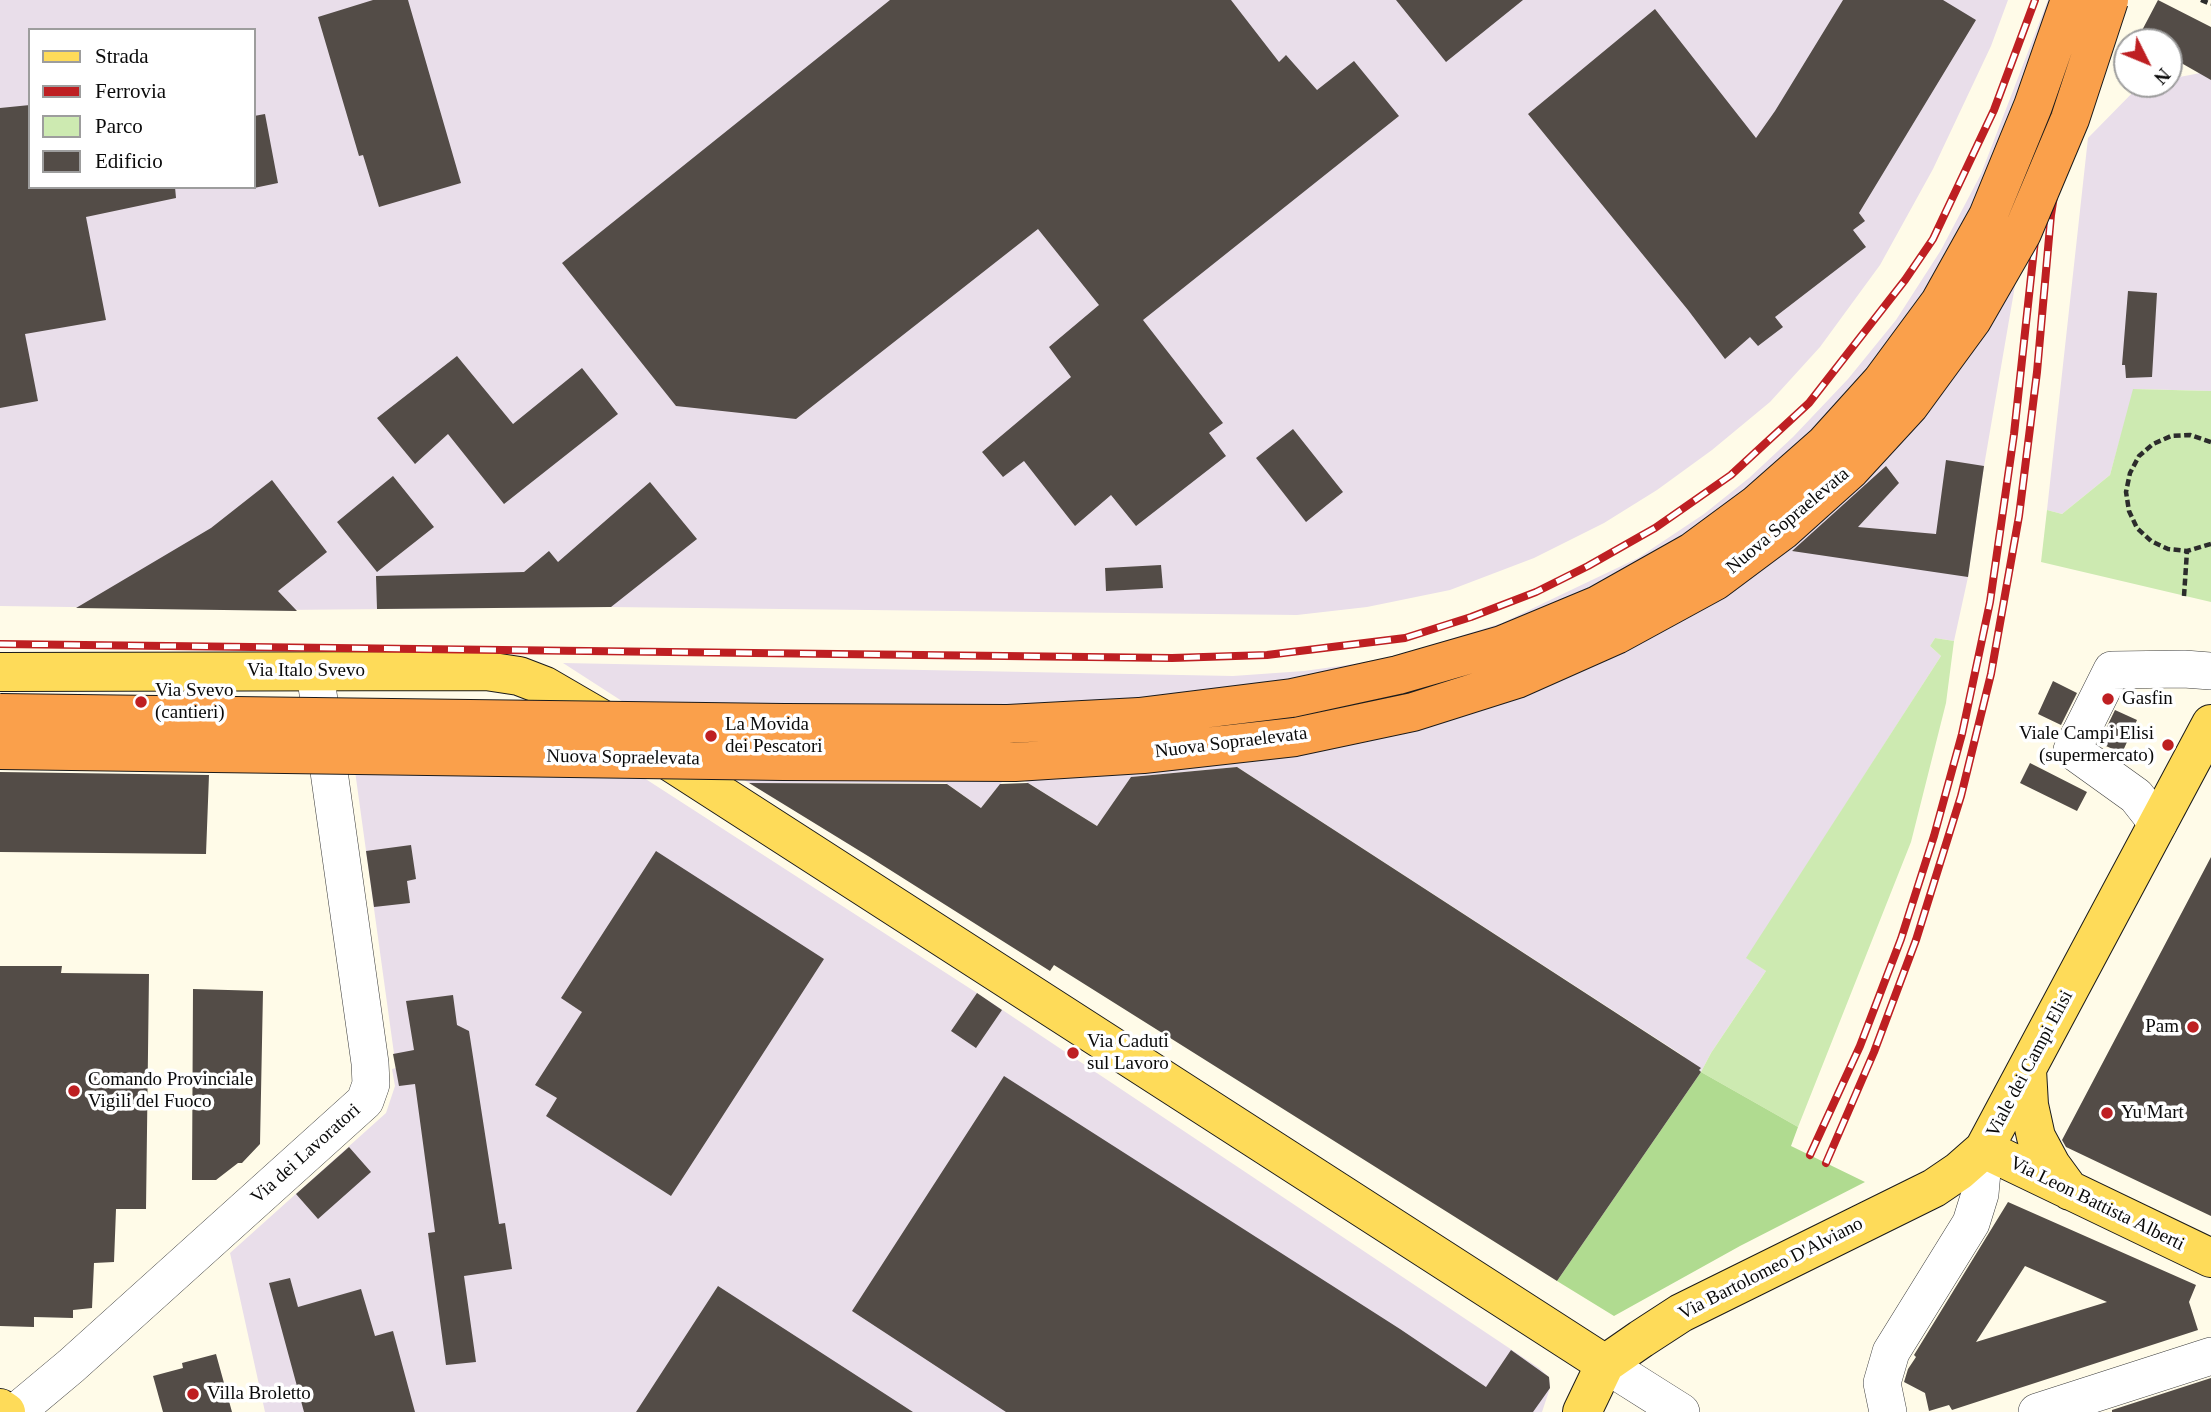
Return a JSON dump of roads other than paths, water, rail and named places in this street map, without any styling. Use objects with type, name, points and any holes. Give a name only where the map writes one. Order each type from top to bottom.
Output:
[{"type":"highway","name":"Nuova Sopraelevata","points":[[0,713],[1008,724],[1139,717],[1292,698],[1398,675],[1502,645],[1598,605],[1692,552],[1757,504],[1825,444],[1881,382],[1940,302],[1988,216],[2033,106],[2070,0]]},
{"type":"highway","name":"Nuova Sopraelevata","points":[[0,750],[1015,762],[1143,754],[1295,737],[1413,712],[1517,679],[1616,635],[1716,581],[1782,531],[1851,469],[1909,406],[1972,320],[2022,233],[2070,119],[2109,0]]},
{"type":"main road","name":"Via Italo Svevo","points":[[0,672],[486,671],[519,676],[545,686],[604,719],[1605,1364]]},
{"type":"main road","name":"Viale dei Campi Elisi","points":[[1984,1149],[2210,727]]},
{"type":"main road","points":[[2027,1070],[2029,1105],[2036,1136],[2051,1165],[2071,1193]]},
{"type":"main road","name":"Via Bartolomeo D'Alviano","points":[[1605,1364],[1681,1313],[1934,1188],[1984,1149]]},
{"type":"main road","name":"Via Leon Battista Alberti","points":[[1984,1149],[2211,1258]]},
{"type":"main road","points":[[1582,1412],[1605,1364]]},
{"type":"main road","points":[[0,1408],[6,1412]]},
{"type":"street","points":[[2158,824],[2136,796],[2072,750],[2112,670],[2211,671]]},
{"type":"street","name":"Via dei Lavoratori","points":[[16,1412],[71,1366],[365,1101],[371,1084],[370,1063],[315,671]]},
{"type":"street","name":"Viale dei Campi Elisi","points":[[1888,1412],[1881,1383],[1891,1352],[1971,1223],[1980,1195],[1984,1149]]},
{"type":"street","points":[[2037,1412],[2211,1356]]},
{"type":"street","points":[[1605,1364],[1682,1412]]},
{"type":"railway","points":[[0,644],[1172,658],[1267,655],[1405,638],[1536,592],[1655,528],[1731,475],[1809,403],[1905,280],[1933,239],[1994,110],[2035,0]]},
{"type":"railway","points":[[1810,1155],[1860,1046],[1901,939],[1934,836],[1962,734],[1990,602],[2014,434],[2043,166],[2068,0]]},
{"type":"railway","points":[[1826,1163],[1874,1052],[1916,940],[1961,796],[1991,674],[2019,516],[2037,372],[2051,215],[2085,0]]},
{"type":"place","name":"Gasfin","points":[[2108,699]]},
{"type":"place","name":"Via Svevo (cantieri)","points":[[141,702]]},
{"type":"place","name":"La Movida dei Pescatori","points":[[711,736]]},
{"type":"place","name":"Viale Campi Elisi (supermercato)","points":[[2168,745]]},
{"type":"place","name":"Pam","points":[[2193,1027]]},
{"type":"place","name":"Via Caduti sul Lavoro","points":[[1073,1053]]},
{"type":"place","name":"Comando Provinciale Vigili del Fuoco","points":[[74,1091]]},
{"type":"place","name":"Yu Mart","points":[[2107,1113]]},
{"type":"place","name":"Villa Broletto","points":[[193,1394]]}]
